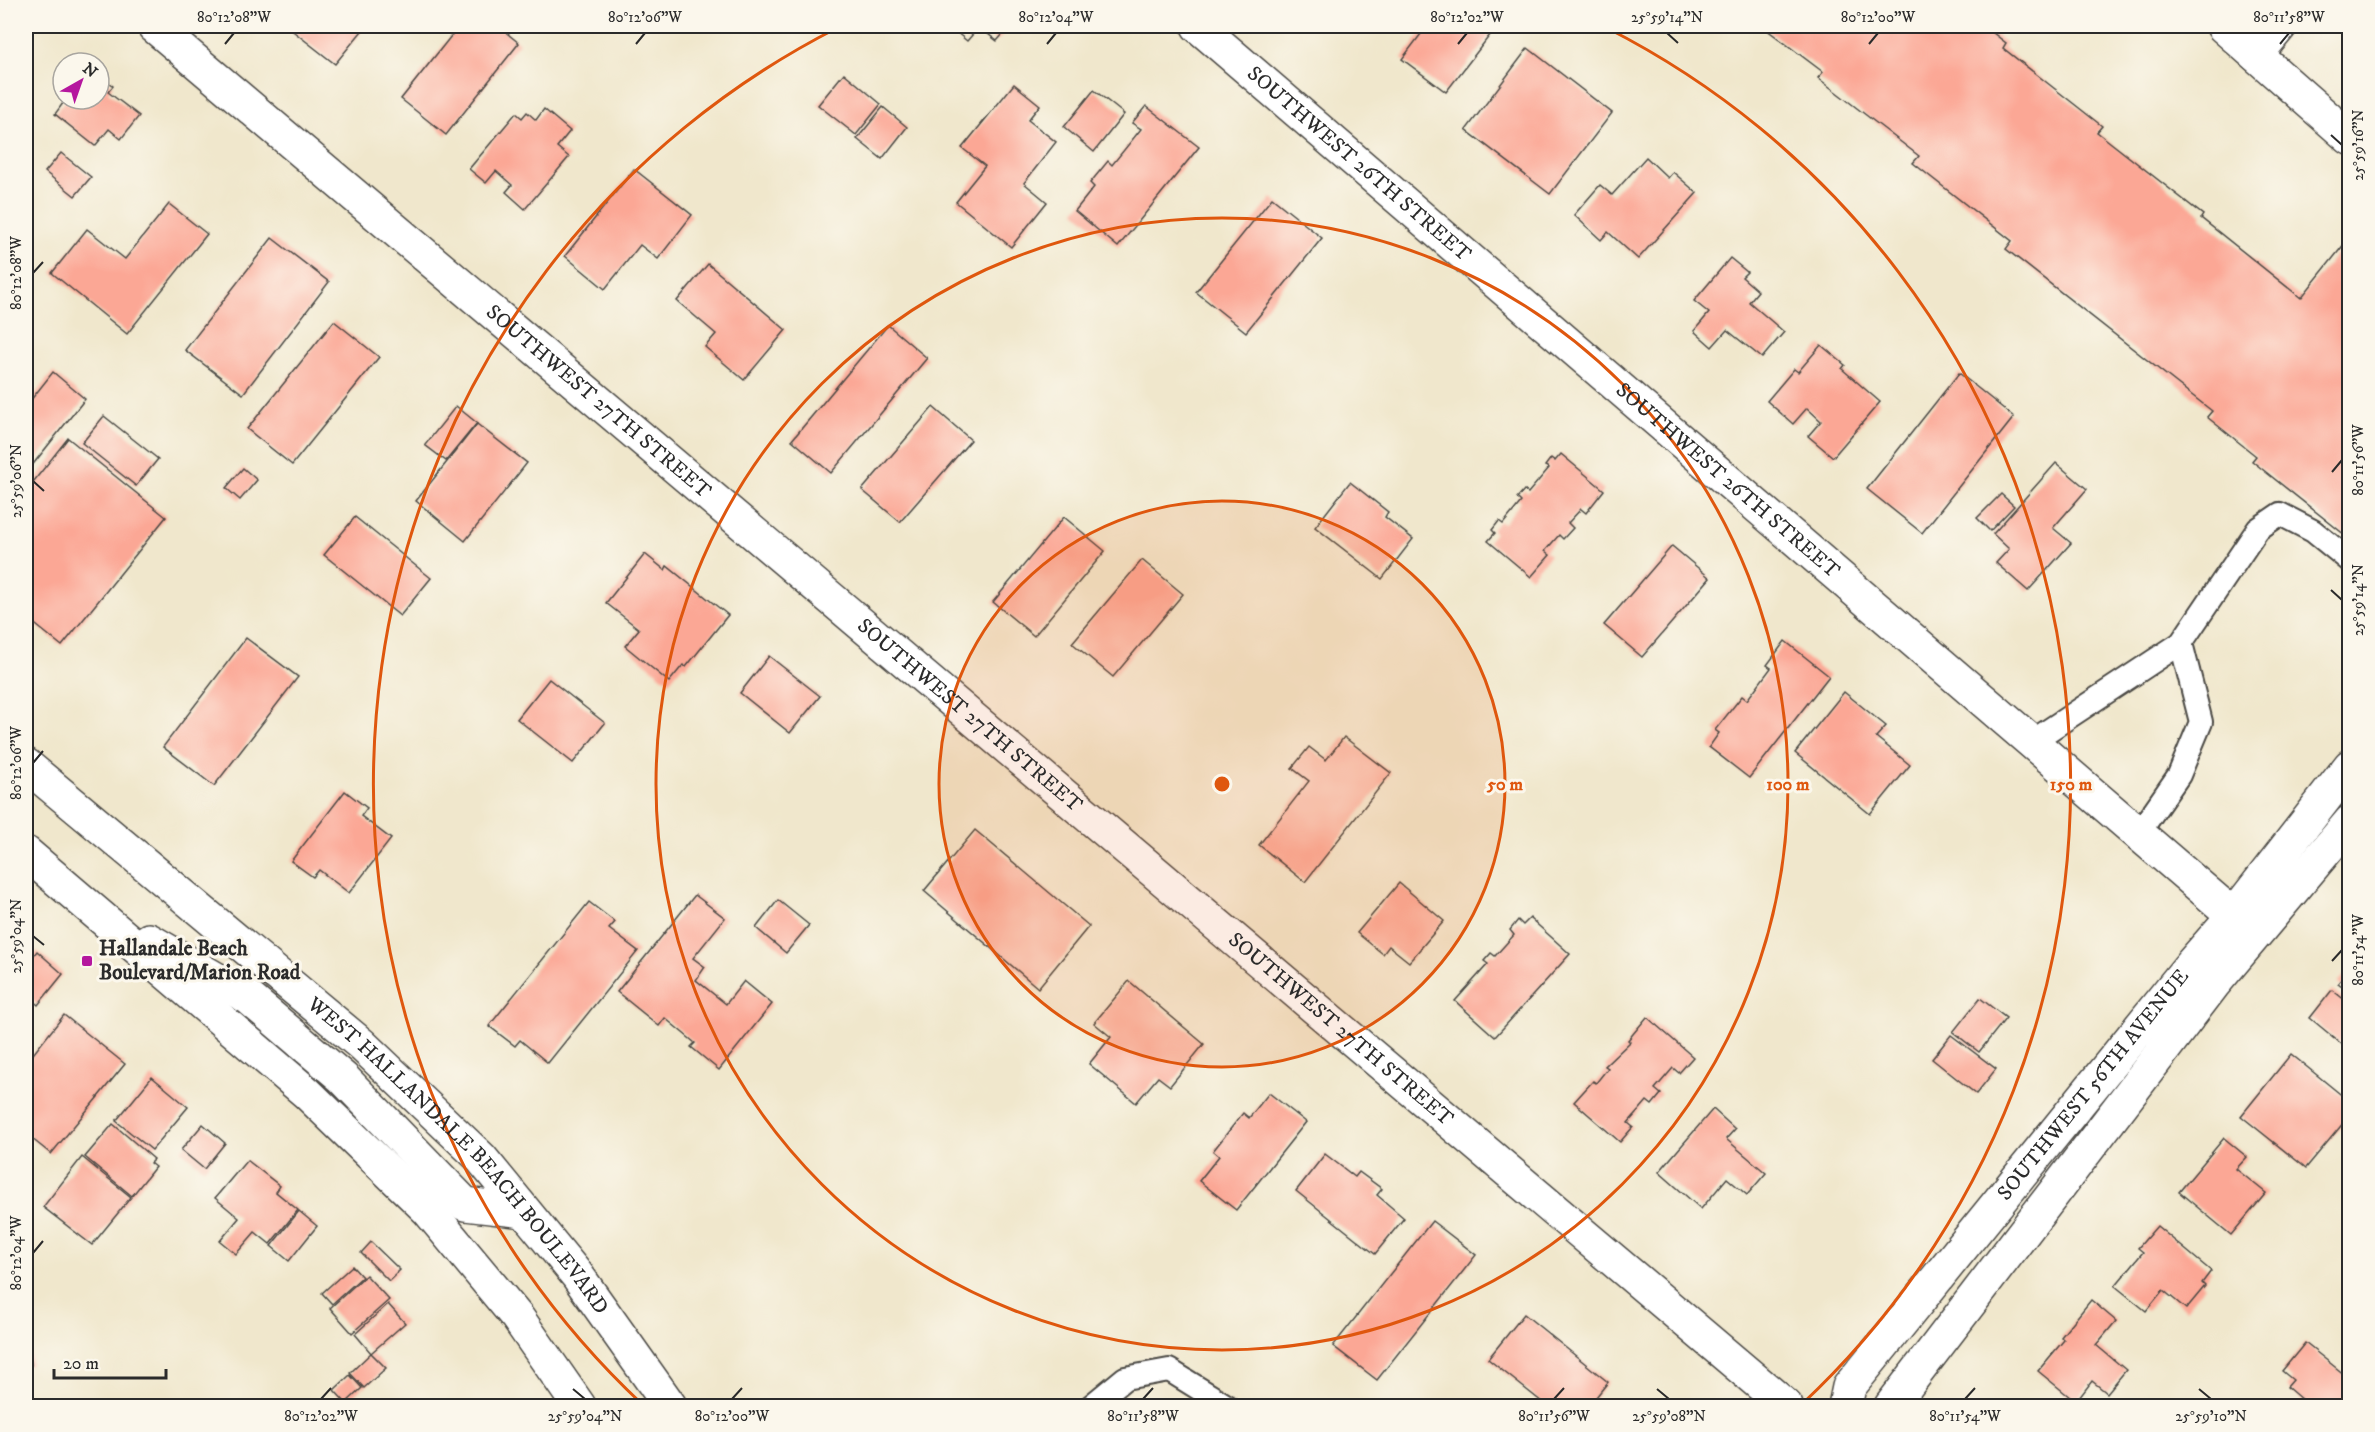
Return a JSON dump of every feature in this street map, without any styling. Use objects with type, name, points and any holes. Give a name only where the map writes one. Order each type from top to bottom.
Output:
[{"type":"street","name":"SOUTHWEST 27TH STREET","points":[[154,26],[1786,1407]]},
{"type":"street","name":"SOUTHWEST 26TH STREET","points":[[1198,26],[2245,925]]},
{"type":"street","points":[[2223,26],[2349,138]]},
{"type":"street","points":[[2256,55],[2280,26]]},
{"type":"street","name":"WEST HALLANDALE BEACH BOULEVARD","points":[[26,765],[361,1044],[481,1158],[577,1275],[670,1407]]},
{"type":"street","name":"SOUTHWEST 56TH AVENUE","points":[[1891,1407],[2213,986],[2245,925],[2349,766]]},
{"type":"street","name":"SOUTHWEST 56TH AVENUE","points":[[1845,1407],[1849,1387],[2192,963],[2245,925],[2349,822]]},
{"type":"street","points":[[26,854],[307,1094],[428,1210],[517,1317],[579,1407]]},
{"type":"street","points":[[118,933],[155,942],[249,998],[343,1078],[465,1204],[524,1211]]},
{"type":"lane","points":[[2031,742],[2181,643],[2258,529],[2280,514],[2313,531],[2349,561]]},
{"type":"lane","points":[[2138,834],[2179,775],[2201,722],[2181,643]]},
{"type":"lane","points":[[1091,1407],[1125,1378],[1169,1370],[1227,1407]]},
{"type":"building","points":[[291,26],[366,26],[335,64],[289,28]]},
{"type":"building","points":[[459,26],[498,26],[519,43],[446,135],[401,99]]},
{"type":"building","points":[[949,26],[980,26],[967,41]]},
{"type":"building","points":[[986,26],[1010,26],[997,41],[983,30]]},
{"type":"building","points":[[1427,26],[1497,26],[1446,92],[1402,59]]},
{"type":"building","points":[[1762,26],[1984,26],[2006,43],[2003,48],[2102,126],[2097,132],[2203,215],[2201,218],[2301,298],[2350,237],[2350,539],[2252,461],[2256,456],[2207,417],[2212,411],[2006,249],[2012,241],[1913,163],[1919,156],[1818,78],[1823,72]]},
{"type":"building","points":[[1528,48],[1612,113],[1550,194],[1466,130]]},
{"type":"building","points":[[844,73],[881,104],[856,135],[818,105]]},
{"type":"building","points":[[1014,84],[1040,105],[1028,120],[1056,142],[1024,183],[1047,202],[1011,247],[956,202],[985,166],[962,148]]},
{"type":"building","points":[[1094,90],[1124,114],[1094,152],[1064,127]]},
{"type":"building","points":[[111,94],[139,116],[121,139],[109,129],[95,146],[55,114],[57,111],[111,111]]},
{"type":"building","points":[[1146,106],[1199,147],[1118,247],[1075,211],[1094,187],[1090,183],[1108,161],[1112,165],[1141,129],[1132,123]]},
{"type":"building","points":[[883,107],[907,127],[882,159],[857,139]]},
{"type":"building","points":[[544,109],[570,131],[557,147],[569,157],[525,209],[506,192],[512,185],[496,171],[486,183],[469,169],[516,113],[522,118],[527,112],[536,120]]},
{"type":"building","points":[[61,153],[91,177],[75,196],[45,172]]},
{"type":"building","points":[[1646,157],[1668,178],[1673,172],[1697,193],[1638,259],[1608,232],[1601,240],[1574,215],[1600,185],[1612,195]]},
{"type":"building","points":[[634,169],[692,215],[658,259],[640,245],[605,289],[565,256]]},
{"type":"building","points":[[1272,198],[1322,238],[1246,332],[1196,292]]},
{"type":"building","points":[[169,204],[207,234],[127,334],[52,273],[87,229],[125,259]]},
{"type":"building","points":[[272,238],[329,282],[243,394],[185,350]]},
{"type":"building","points":[[1730,258],[1747,272],[1742,277],[1758,291],[1749,302],[1784,332],[1762,358],[1727,330],[1712,347],[1694,331],[1709,313],[1694,301]]},
{"type":"building","points":[[708,264],[786,330],[744,380],[705,347],[716,334],[677,301]]},
{"type":"building","points":[[334,321],[379,357],[292,465],[247,429]]},
{"type":"building","points":[[888,325],[927,358],[831,473],[792,440]]},
{"type":"building","points":[[1821,345],[1845,365],[1842,369],[1880,402],[1833,457],[1808,436],[1821,421],[1807,408],[1793,424],[1767,401],[1794,369],[1798,372]]},
{"type":"building","points":[[53,372],[85,399],[26,473],[26,406]]},
{"type":"building","points":[[1959,373],[2014,417],[1922,533],[1867,489]]},
{"type":"building","points":[[456,406],[477,423],[446,461],[425,445]]},
{"type":"building","points":[[933,407],[971,440],[900,522],[862,490]]},
{"type":"building","points":[[104,416],[158,459],[136,486],[82,443]]},
{"type":"building","points":[[477,424],[527,463],[465,541],[416,501]]},
{"type":"building","points":[[68,438],[166,517],[62,646],[26,617],[26,491]]},
{"type":"building","points":[[1561,454],[1604,490],[1586,513],[1581,509],[1568,523],[1573,528],[1563,539],[1559,535],[1545,551],[1550,555],[1531,577],[1488,541],[1495,533],[1492,530],[1499,521],[1503,524],[1521,502],[1517,498],[1524,490],[1528,493],[1549,468],[1545,466],[1551,458],[1555,461]]},
{"type":"building","points":[[2056,463],[2087,489],[2053,528],[2071,543],[2028,591],[1996,563],[2009,549],[1993,534]]},
{"type":"building","points":[[243,468],[257,480],[240,500],[226,488]]},
{"type":"building","points":[[1350,482],[1388,512],[1385,517],[1413,539],[1382,579],[1315,527]]},
{"type":"building","points":[[2001,494],[2014,506],[1990,531],[1977,518]]},
{"type":"building","points":[[355,517],[431,578],[400,616],[324,555]]},
{"type":"building","points":[[1064,517],[1105,551],[1034,636],[993,602]]},
{"type":"building","points":[[1672,546],[1710,578],[1642,657],[1604,625]]},
{"type":"building","points":[[645,554],[665,570],[667,566],[728,615],[686,667],[683,665],[669,682],[625,646],[639,629],[606,603]]},
{"type":"building","points":[[1142,560],[1183,594],[1113,677],[1072,643]]},
{"type":"building","points":[[246,638],[298,677],[214,786],[163,747]]},
{"type":"building","points":[[1785,641],[1829,676],[1749,778],[1709,747],[1719,733],[1715,730],[1742,696],[1747,700],[1771,668],[1767,665]]},
{"type":"building","points":[[769,656],[820,696],[790,733],[740,693]]},
{"type":"building","points":[[549,679],[605,723],[573,763],[517,719]]},
{"type":"building","points":[[1844,692],[1886,726],[1876,737],[1910,765],[1870,814],[1795,753]]},
{"type":"building","points":[[1344,737],[1391,773],[1305,882],[1259,845],[1309,781],[1292,768],[1309,747],[1326,760]]},
{"type":"building","points":[[345,791],[367,808],[361,816],[391,839],[349,893],[319,870],[313,877],[291,861]]},
{"type":"building","points":[[975,830],[1089,926],[1038,988],[924,891]]},
{"type":"building","points":[[1399,883],[1444,921],[1409,962],[1389,946],[1383,954],[1357,933]]},
{"type":"building","points":[[695,895],[725,918],[693,958],[705,967],[696,980],[726,1004],[744,981],[772,1004],[719,1070],[691,1047],[695,1043],[665,1018],[659,1026],[617,992]]},
{"type":"building","points":[[778,900],[809,925],[786,953],[756,928]]},
{"type":"building","points":[[589,902],[615,922],[609,929],[638,951],[548,1063],[520,1040],[515,1046],[489,1026]]},
{"type":"building","points":[[1530,918],[1570,954],[1495,1037],[1455,1001],[1488,964],[1484,961],[1491,953],[1495,956],[1514,935],[1510,930],[1518,920],[1523,925]]},
{"type":"building","points":[[37,951],[63,974],[38,1005],[26,995],[26,965]]},
{"type":"building","points":[[2350,969],[2350,992],[2338,983]]},
{"type":"building","points":[[1129,981],[1204,1044],[1170,1086],[1158,1077],[1136,1103],[1089,1064],[1111,1037],[1094,1023]]},
{"type":"building","points":[[2332,990],[2350,1004],[2350,1051],[2310,1018]]},
{"type":"building","points":[[1980,998],[2006,1018],[1979,1052],[1953,1032]]},
{"type":"building","points":[[64,1015],[125,1064],[51,1154],[26,1134],[26,1063]]},
{"type":"building","points":[[1647,1017],[1693,1057],[1679,1073],[1673,1068],[1655,1089],[1661,1094],[1652,1105],[1647,1101],[1628,1123],[1633,1127],[1620,1142],[1574,1102],[1593,1081],[1596,1083],[1608,1068],[1605,1066],[1630,1042],[1628,1040]]},
{"type":"building","points":[[1951,1035],[1996,1069],[1976,1094],[1932,1059]]},
{"type":"building","points":[[2291,1054],[2350,1102],[2350,1115],[2306,1168],[2241,1116]]},
{"type":"building","points":[[152,1077],[188,1107],[152,1150],[116,1121]]},
{"type":"building","points":[[1269,1093],[1306,1122],[1236,1210],[1199,1181],[1219,1156],[1213,1151],[1243,1113],[1249,1118]]},
{"type":"building","points":[[1713,1109],[1735,1129],[1726,1139],[1766,1173],[1747,1195],[1727,1178],[1701,1209],[1659,1172]]},
{"type":"building","points":[[113,1124],[154,1159],[150,1163],[155,1167],[132,1196],[85,1157]]},
{"type":"building","points":[[203,1124],[225,1143],[204,1169],[181,1150]]},
{"type":"building","points":[[2224,1138],[2247,1157],[2236,1169],[2266,1193],[2231,1235],[2179,1192]]},
{"type":"building","points":[[1325,1154],[1355,1177],[1359,1172],[1382,1189],[1377,1195],[1404,1218],[1375,1254],[1296,1191]]},
{"type":"building","points":[[82,1157],[131,1197],[92,1245],[43,1207]]},
{"type":"building","points":[[247,1160],[280,1186],[276,1192],[298,1210],[270,1244],[255,1232],[236,1254],[220,1241],[239,1218],[215,1198]]},
{"type":"building","points":[[299,1211],[317,1226],[289,1261],[271,1246]]},
{"type":"building","points":[[1432,1221],[1476,1255],[1377,1380],[1333,1346]]},
{"type":"building","points":[[2157,1226],[2211,1271],[2202,1283],[2205,1286],[2186,1309],[2163,1290],[2146,1311],[2115,1286],[2143,1252],[2138,1248]]},
{"type":"building","points":[[371,1242],[400,1270],[389,1281],[361,1253]]},
{"type":"building","points":[[352,1266],[362,1277],[332,1304],[322,1293]]},
{"type":"building","points":[[366,1275],[389,1300],[352,1333],[330,1308]]},
{"type":"building","points":[[2091,1300],[2116,1321],[2096,1345],[2126,1370],[2107,1393],[2092,1381],[2076,1402],[2038,1371],[2064,1340],[2061,1337]]},
{"type":"building","points":[[388,1304],[405,1323],[371,1353],[355,1334]]},
{"type":"building","points":[[1524,1314],[1608,1382],[1589,1406],[1547,1406],[1488,1359]]},
{"type":"building","points":[[26,1341],[28,1341],[31,1365],[26,1366]]},
{"type":"building","points":[[2305,1343],[2350,1379],[2350,1406],[2297,1406],[2302,1400],[2287,1387],[2293,1380],[2282,1371]]},
{"type":"building","points":[[371,1353],[386,1368],[364,1388],[350,1373]]},
{"type":"building","points":[[350,1375],[362,1388],[346,1403],[334,1390]]},
{"type":"place","name":"Hallandale Beach Boulevard/Marion Road","points":[[87,961]]}]
